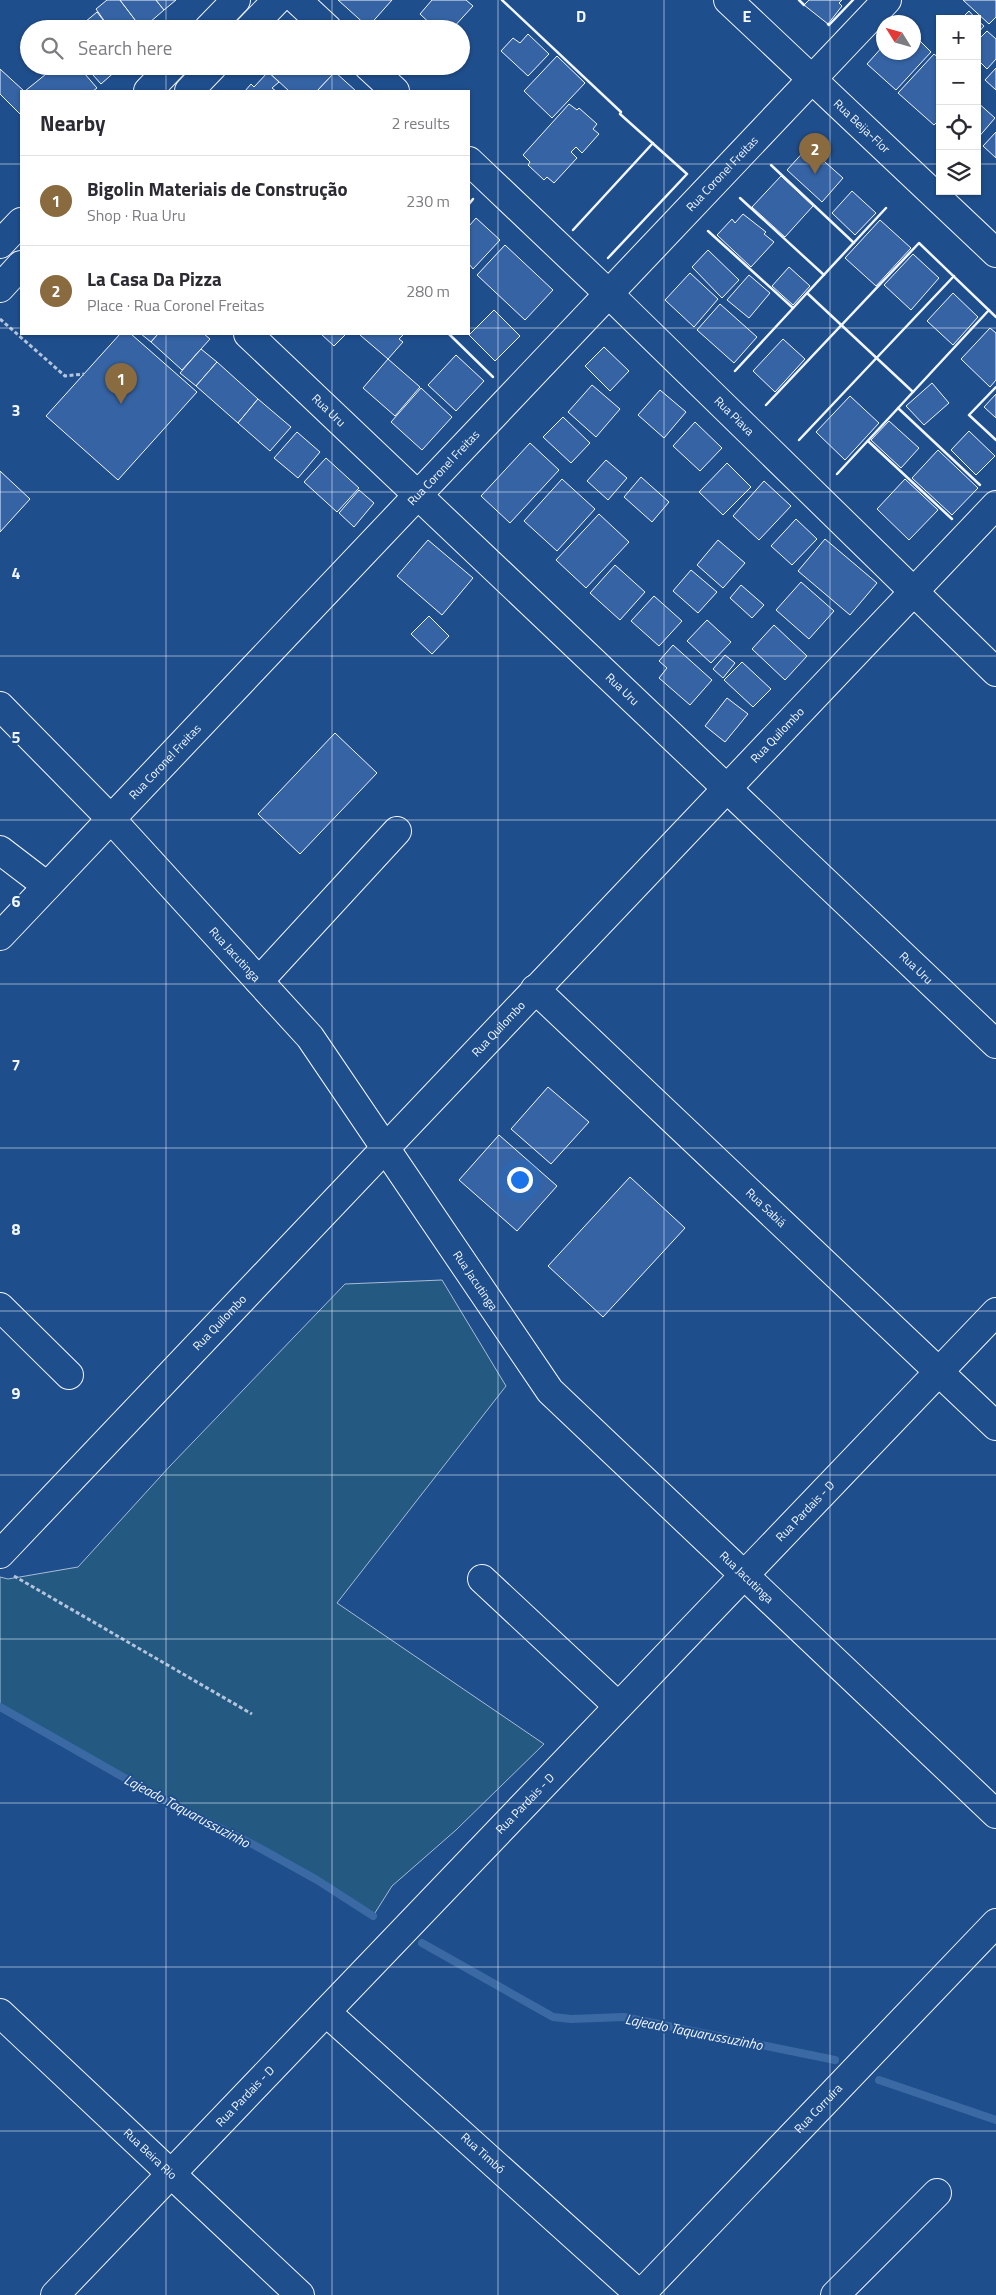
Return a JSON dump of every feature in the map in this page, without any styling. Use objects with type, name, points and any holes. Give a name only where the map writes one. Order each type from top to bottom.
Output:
[{"type":"street","points":[[217,20],[236,0]]},
{"type":"street","points":[[258,20],[277,0]]},
{"type":"street","points":[[297,0],[318,20]]},
{"type":"street","name":"Rua Beija-Flor","points":[[728,0],[813,78],[996,253]]},
{"type":"street","name":"Rua Coronel Freitas","points":[[0,936],[887,0]]},
{"type":"street","points":[[149,90],[163,75]]},
{"type":"street","points":[[190,90],[204,75]]},
{"type":"street","points":[[377,75],[393,90]]},
{"type":"street","name":"Rua Piava","points":[[470,162],[609,294],[996,672]]},
{"type":"street","points":[[0,244],[20,223]]},
{"type":"street","points":[[0,288],[20,266]]},
{"type":"street","name":"Rua Uru","points":[[249,335],[419,494],[996,1044]]},
{"type":"street","name":"Rua Quilombo","points":[[4,1563],[385,1148],[535,988],[996,505]]},
{"type":"street","name":"Rua Jacutinga","points":[[0,706],[112,819],[310,1036],[550,1391],[996,1814]]},
{"type":"street","points":[[259,981],[397,831]]},
{"type":"street","points":[[0,850],[48,886]]},
{"type":"street","name":"Rua Sabiá","points":[[535,988],[996,1426]]},
{"type":"street","points":[[0,1307],[69,1375]]},
{"type":"street","name":"Rua Pardais - D","points":[[55,2295],[744,1573],[996,1312]]},
{"type":"street","points":[[482,1579],[618,1706]]},
{"type":"street","name":"Rua Corruíra","points":[[640,2295],[996,1923]]},
{"type":"street","name":"Rua Timbó","points":[[326,2012],[640,2295]]},
{"type":"street","name":"Rua Beira Rio","points":[[0,2013],[300,2295]]},
{"type":"street","points":[[835,2295],[937,2193]]},
{"type":"path","points":[[0,319],[65,376],[84,374]]},
{"type":"path","points":[[4,1563],[252,1714]]},
{"type":"shaded area","points":[[442,1280],[506,1386],[337,1603],[544,1744],[456,1830],[392,1886],[373,1916],[317,1880],[256,1846],[158,1797],[0,1707],[0,1577],[8,1579],[78,1567],[170,1466],[345,1284]]},
{"type":"building","points":[[107,0],[120,0],[135,20],[104,20],[96,9]]},
{"type":"building","points":[[120,0],[156,0],[164,10],[152,20],[135,20]]},
{"type":"building","points":[[156,0],[176,0],[164,10]]},
{"type":"building","points":[[338,0],[392,0],[374,20],[360,20]]},
{"type":"building","points":[[432,0],[466,0],[473,6],[460,20],[426,20],[420,14]]},
{"type":"building","points":[[809,0],[842,0],[839,3],[842,6],[828,24],[804,5]]},
{"type":"building","points":[[963,0],[996,0],[996,17],[989,24]]},
{"type":"building","points":[[97,12],[103,20],[87,20]]},
{"type":"building","points":[[987,31],[996,39],[996,59],[987,69],[981,63],[981,37]]},
{"type":"building","points":[[528,34],[549,54],[528,76],[501,51],[513,38],[520,43]]},
{"type":"building","points":[[921,42],[931,52],[896,90],[867,64],[876,54],[876,60],[921,60]]},
{"type":"building","points":[[934,54],[936,56],[936,123],[934,125],[898,93]]},
{"type":"building","points":[[557,56],[585,83],[552,118],[524,91]]},
{"type":"building","points":[[996,68],[996,90],[985,80]]},
{"type":"building","points":[[0,69],[23,90],[20,90],[20,114],[0,94]]},
{"type":"building","points":[[45,75],[86,75],[97,88],[94,90],[26,90]]},
{"type":"building","points":[[93,75],[111,75],[101,84]]},
{"type":"building","points":[[265,75],[271,75],[279,82],[272,88],[275,90],[246,90],[251,84],[254,87]]},
{"type":"building","points":[[272,75],[332,75],[318,90],[288,90]]},
{"type":"building","points":[[332,75],[338,75],[355,90],[318,90]]},
{"type":"building","points":[[569,104],[577,110],[579,108],[597,124],[593,129],[599,134],[582,153],[576,147],[571,152],[577,158],[554,183],[547,177],[544,180],[528,165],[530,162],[523,155]]},
{"type":"building","points":[[981,106],[995,118],[981,134]]},
{"type":"building","points":[[996,132],[996,158],[983,146]]},
{"type":"building","points":[[808,147],[843,178],[822,202],[787,170]]},
{"type":"building","points":[[781,176],[813,206],[785,237],[752,207]]},
{"type":"building","points":[[852,191],[876,213],[855,235],[832,213]]},
{"type":"building","points":[[743,214],[766,232],[764,234],[774,242],[751,267],[717,235],[732,219],[735,223]]},
{"type":"building","points":[[476,218],[500,240],[473,269],[470,265],[470,225]]},
{"type":"building","points":[[880,220],[911,248],[876,286],[845,258]]},
{"type":"building","points":[[505,245],[553,290],[525,320],[477,275]]},
{"type":"building","points":[[708,250],[739,280],[722,298],[692,267]]},
{"type":"building","points":[[913,254],[939,278],[911,310],[884,285]]},
{"type":"building","points":[[789,267],[810,286],[793,305],[772,286]]},
{"type":"building","points":[[690,273],[718,299],[694,327],[665,300]]},
{"type":"building","points":[[749,275],[770,293],[749,318],[727,300]]},
{"type":"building","points":[[953,293],[978,317],[953,345],[927,321]]},
{"type":"building","points":[[720,304],[757,337],[734,363],[697,330]]},
{"type":"building","points":[[494,310],[520,336],[495,361],[470,334]]},
{"type":"building","points":[[990,328],[996,333],[996,380],[990,387],[961,359]]},
{"type":"building","points":[[119,335],[132,335],[197,392],[118,480],[46,416]]},
{"type":"building","points":[[142,335],[157,335],[151,342]]},
{"type":"building","points":[[157,335],[205,335],[210,339],[182,370],[151,342]]},
{"type":"building","points":[[322,335],[345,335],[334,346]]},
{"type":"building","points":[[360,335],[403,335],[399,339],[403,342],[388,359]]},
{"type":"building","points":[[783,339],[805,359],[775,392],[753,371]]},
{"type":"building","points":[[604,347],[629,371],[610,391],[585,366]]},
{"type":"building","points":[[201,349],[217,362],[196,386],[180,373]]},
{"type":"building","points":[[456,355],[484,381],[456,411],[428,385]]},
{"type":"building","points":[[388,359],[420,387],[395,416],[363,388]]},
{"type":"building","points":[[217,362],[258,399],[238,423],[196,386]]},
{"type":"building","points":[[932,383],[949,403],[924,425],[906,406]]},
{"type":"building","points":[[592,385],[620,409],[596,437],[568,412]]},
{"type":"building","points":[[421,388],[452,417],[422,450],[391,422]]},
{"type":"building","points":[[660,390],[686,412],[664,438],[638,415]]},
{"type":"building","points":[[996,394],[996,418],[984,407]]},
{"type":"building","points":[[850,396],[879,423],[845,460],[816,432]]},
{"type":"building","points":[[258,399],[291,427],[270,451],[238,423]]},
{"type":"building","points":[[563,417],[590,443],[571,463],[543,437]]},
{"type":"building","points":[[889,421],[919,448],[901,468],[871,440]]},
{"type":"building","points":[[695,422],[722,448],[700,471],[673,446]]},
{"type":"building","points":[[969,431],[995,456],[976,475],[951,450]]},
{"type":"building","points":[[297,432],[320,452],[298,478],[274,458]]},
{"type":"building","points":[[530,443],[559,470],[510,523],[481,496]]},
{"type":"building","points":[[938,450],[978,488],[952,515],[912,478]]},
{"type":"building","points":[[326,458],[359,488],[337,512],[304,482]]},
{"type":"building","points":[[606,460],[627,478],[608,500],[587,481]]},
{"type":"building","points":[[727,463],[751,487],[723,515],[699,492]]},
{"type":"building","points":[[0,471],[30,499],[0,532]]},
{"type":"building","points":[[641,477],[669,502],[652,522],[624,497]]},
{"type":"building","points":[[562,479],[595,509],[557,551],[524,521]]},
{"type":"building","points":[[905,479],[938,510],[909,540],[877,509]]},
{"type":"building","points":[[764,481],[791,506],[759,540],[733,516]]},
{"type":"building","points":[[359,490],[374,503],[354,527],[339,513]]},
{"type":"building","points":[[599,514],[629,542],[586,588],[556,560]]},
{"type":"building","points":[[796,519],[817,539],[792,565],[771,546]]},
{"type":"building","points":[[825,539],[877,583],[850,615],[798,571]]},
{"type":"building","points":[[428,540],[473,578],[442,615],[397,576]]},
{"type":"building","points":[[718,540],[745,563],[723,588],[697,565]]},
{"type":"building","points":[[615,565],[645,592],[620,620],[590,593]]},
{"type":"building","points":[[691,570],[717,592],[698,613],[673,591]]},
{"type":"building","points":[[801,582],[834,611],[809,639],[776,610]]},
{"type":"building","points":[[741,585],[764,605],[752,618],[730,598]]},
{"type":"building","points":[[654,596],[682,621],[659,646],[631,621]]},
{"type":"building","points":[[429,616],[449,636],[432,654],[411,634]]},
{"type":"building","points":[[707,620],[731,642],[711,663],[687,641]]},
{"type":"building","points":[[774,625],[807,656],[785,680],[752,649]]},
{"type":"building","points":[[673,645],[712,680],[690,705],[659,678],[667,668],[659,661]]},
{"type":"building","points":[[725,655],[735,663],[723,678],[713,669]]},
{"type":"building","points":[[742,662],[771,689],[753,707],[724,680]]},
{"type":"building","points":[[727,698],[748,714],[725,742],[705,726]]},
{"type":"building","points":[[335,733],[377,773],[300,854],[258,814]]},
{"type":"building","points":[[548,1087],[589,1122],[551,1164],[511,1129]]},
{"type":"building","points":[[499,1135],[557,1186],[517,1231],[459,1180]]},
{"type":"building","points":[[630,1177],[685,1228],[603,1317],[548,1266]]},
{"type":"waterway","name":"Lajeado Taquarussuzinho","points":[[0,1707],[158,1797],[256,1846],[317,1880],[373,1916]]},
{"type":"waterway","name":"Lajeado Taquarussuzinho","points":[[422,1943],[553,2017],[571,2019],[624,2017],[835,2060]]},
{"type":"waterway","name":"Lajeado Taquarussuzinho","points":[[879,2080],[996,2120]]},
{"type":"wall","points":[[502,0],[621,112],[620,114],[687,174],[608,258]]},
{"type":"wall","points":[[799,0],[804,5]]},
{"type":"wall","points":[[828,24],[853,0]]},
{"type":"wall","points":[[573,230],[653,143]]},
{"type":"wall","points":[[771,165],[854,243]]},
{"type":"wall","points":[[740,198],[824,275]]},
{"type":"wall","points":[[470,203],[473,199]]},
{"type":"wall","points":[[886,208],[807,293],[913,392]]},
{"type":"wall","points":[[708,231],[793,308]]},
{"type":"wall","points":[[766,405],[919,243],[996,317]]},
{"type":"wall","points":[[799,440],[954,276]]},
{"type":"wall","points":[[735,371],[807,293]]},
{"type":"wall","points":[[837,474],[989,310]]},
{"type":"wall","points":[[450,335],[493,377]]},
{"type":"wall","points":[[996,387],[969,415],[996,440]]},
{"type":"wall","points":[[898,408],[980,485]]},
{"type":"wall","points":[[868,441],[952,519]]},
{"type":"place","name":"La Casa Da Pizza","points":[[815,174]]},
{"type":"place","name":"Bigolin Materiais de Construção","points":[[121,404]]}]
